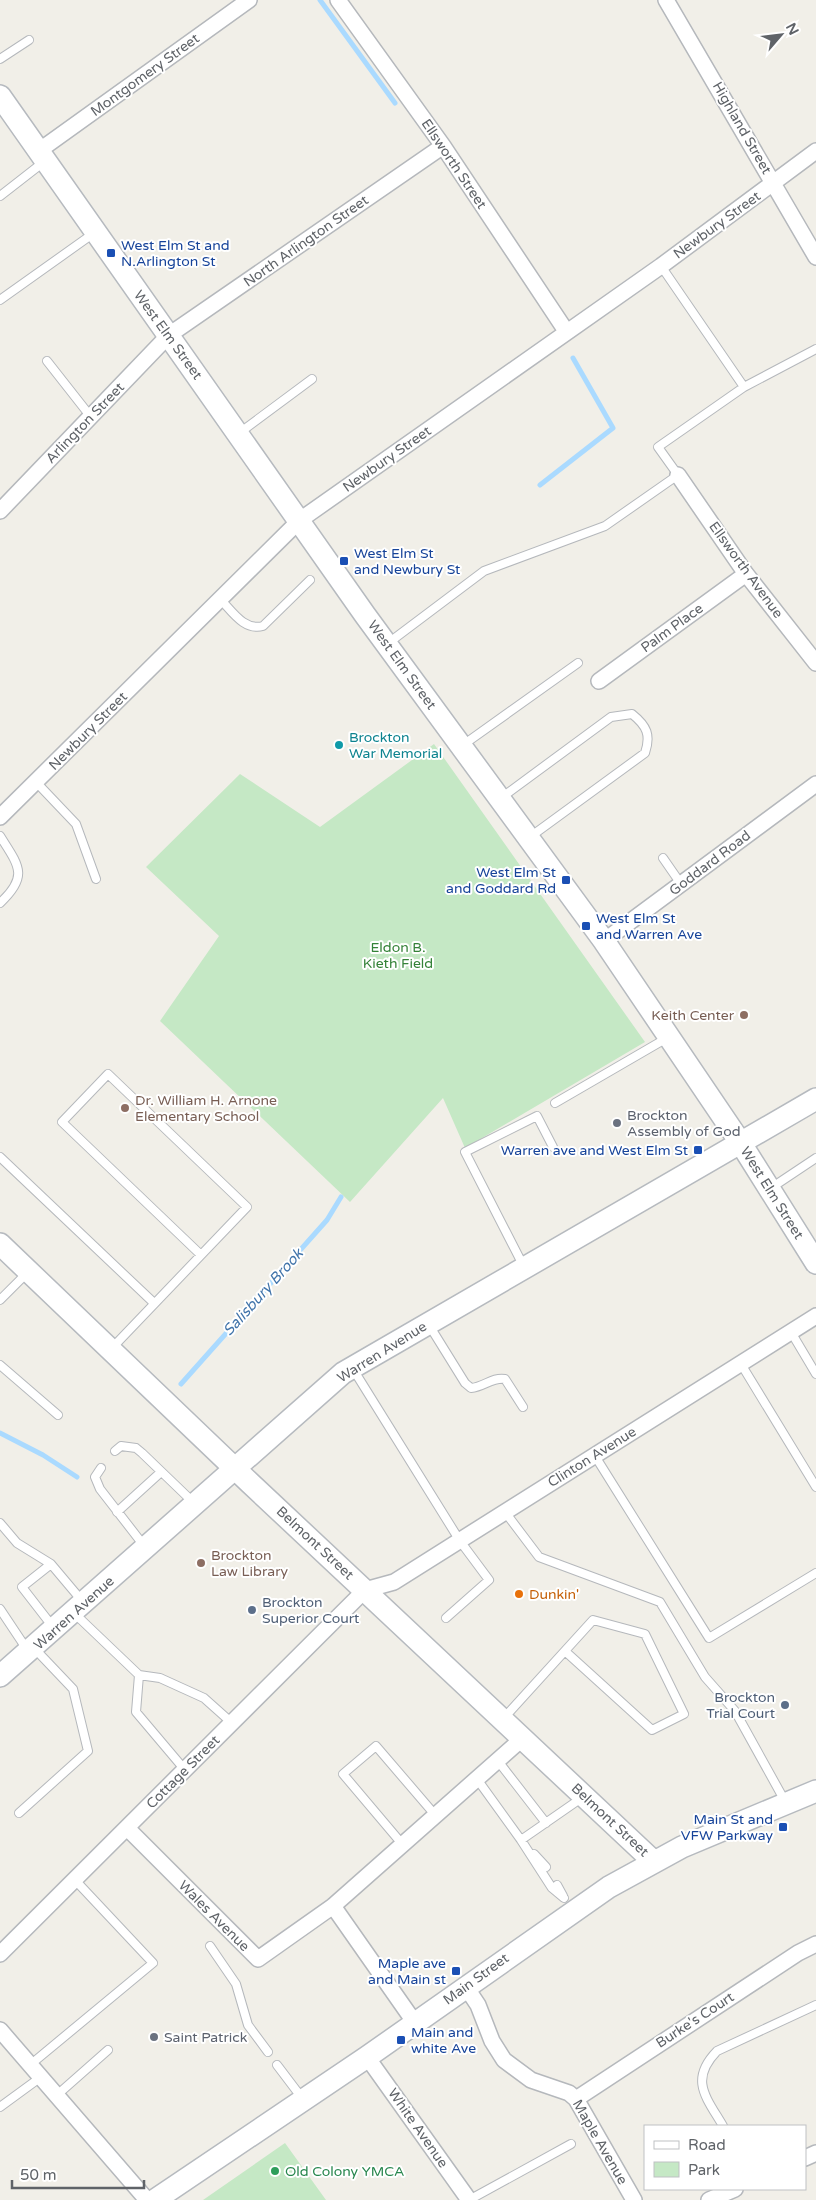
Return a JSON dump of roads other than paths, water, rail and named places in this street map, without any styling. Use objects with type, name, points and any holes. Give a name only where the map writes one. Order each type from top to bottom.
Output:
[{"type":"main road","name":"West Elm Street","points":[[0,96],[44,155],[95,232],[170,335],[387,645],[604,941],[740,1142],[816,1263]]},
{"type":"main road","name":"Warren Avenue","points":[[0,1676],[55,1630],[343,1373],[816,1099]]},
{"type":"main road","name":"Belmont Street","points":[[0,1244],[236,1470],[653,1861]]},
{"type":"main road","name":"Main Street","points":[[155,2200],[466,1987],[568,1904],[653,1861],[786,1803],[813,1798]]},
{"type":"street","name":"Montgomery Street","points":[[44,155],[249,0]]},
{"type":"street","name":"Ellsworth Street","points":[[338,0],[443,146],[566,332]]},
{"type":"street","name":"Highland Street","points":[[666,0],[816,257]]},
{"type":"street","name":"North Arlington Street","points":[[170,335],[443,146]]},
{"type":"street","name":"Newbury Street","points":[[0,817],[300,520],[661,266],[816,151]]},
{"type":"street","name":"Arlington Street","points":[[0,511],[170,335]]},
{"type":"street","name":"Ellsworth Avenue","points":[[678,475],[746,574],[816,663]]},
{"type":"street","name":"Palm Place","points":[[599,681],[746,574]]},
{"type":"street","name":"Goddard Road","points":[[604,941],[816,784]]},
{"type":"street","name":"Clinton Avenue","points":[[365,1590],[394,1582],[816,1316]]},
{"type":"street","name":"Cottage Street","points":[[0,1954],[365,1590]]},
{"type":"street","name":"Wales Avenue","points":[[127,1828],[258,1959],[333,1906],[524,1738]]},
{"type":"street","points":[[333,1906],[415,2022]]},
{"type":"street","name":"Burke's Court","points":[[576,2099],[798,1953],[816,1944]]},
{"type":"street","name":"Maple Avenue","points":[[466,1987],[481,2010],[492,2041],[504,2060],[531,2080],[569,2093],[576,2099],[634,2200]]},
{"type":"street","points":[[1,2033],[147,2200]]},
{"type":"street","name":"White Avenue","points":[[367,2056],[469,2200]]},
{"type":"street","points":[[709,2200],[733,2190]]},
{"type":"lane","points":[[0,59],[29,40]]},
{"type":"lane","points":[[0,196],[44,155]]},
{"type":"lane","points":[[0,300],[95,232]]},
{"type":"lane","points":[[661,266],[744,387]]},
{"type":"lane","points":[[387,645],[484,571],[605,526],[678,475],[658,447],[744,387],[816,349]]},
{"type":"lane","points":[[47,361],[91,417]]},
{"type":"lane","points":[[238,434],[312,379]]},
{"type":"lane","points":[[221,600],[243,622],[256,627],[263,626],[310,580]]},
{"type":"lane","points":[[461,746],[578,663]]},
{"type":"lane","points":[[500,799],[611,717],[632,714],[644,724],[650,739],[645,753],[528,838]]},
{"type":"lane","points":[[36,782],[76,824],[96,879]]},
{"type":"lane","points":[[0,836],[19,870],[19,881],[12,892],[0,903]]},
{"type":"lane","points":[[663,858],[681,884]]},
{"type":"lane","points":[[555,1103],[669,1037]]},
{"type":"lane","points":[[111,1349],[247,1207],[108,1074],[62,1122],[201,1255]]},
{"type":"lane","points":[[524,1268],[465,1152],[537,1116],[553,1148]]},
{"type":"lane","points":[[0,1157],[154,1303]]},
{"type":"lane","points":[[769,1189],[816,1158]]},
{"type":"lane","points":[[0,1300],[29,1271]]},
{"type":"lane","points":[[428,1323],[465,1382],[471,1388],[480,1387],[497,1378],[505,1379],[523,1407]]},
{"type":"lane","points":[[791,1332],[816,1374]]},
{"type":"lane","points":[[741,1364],[816,1487]]},
{"type":"lane","points":[[0,1365],[58,1415]]},
{"type":"lane","points":[[352,1368],[460,1541],[489,1580],[446,1618]]},
{"type":"lane","points":[[115,1451],[121,1446],[136,1448],[195,1505]]},
{"type":"lane","points":[[594,1456],[709,1638],[816,1573]]},
{"type":"lane","points":[[102,1468],[95,1477],[100,1489],[146,1548]]},
{"type":"lane","points":[[117,1512],[161,1472]]},
{"type":"lane","points":[[505,1512],[539,1557],[660,1602],[705,1677],[735,1711],[786,1803]]},
{"type":"lane","points":[[0,1523],[17,1543],[51,1564],[79,1608],[138,1675],[160,1678],[204,1698],[232,1723]]},
{"type":"lane","points":[[51,1564],[22,1587],[55,1630]]},
{"type":"lane","points":[[0,1609],[31,1650],[73,1689],[88,1751],[19,1813]]},
{"type":"lane","points":[[503,1719],[566,1652],[593,1620],[646,1634],[684,1714],[652,1730],[566,1652]]},
{"type":"lane","points":[[138,1675],[136,1712],[185,1770]]},
{"type":"lane","points":[[403,1845],[343,1774],[376,1746],[436,1816]]},
{"type":"lane","points":[[498,1761],[546,1823]]},
{"type":"lane","points":[[477,1780],[521,1840],[552,1888],[568,1904]]},
{"type":"lane","points":[[521,1840],[585,1796]]},
{"type":"lane","points":[[521,1840],[546,1867]]},
{"type":"lane","points":[[30,2065],[153,1963],[75,1880]]},
{"type":"lane","points":[[557,1885],[568,1904]]},
{"type":"lane","points":[[210,1946],[236,1984],[248,2025],[268,2052]]},
{"type":"lane","points":[[722,2125],[706,2097],[701,2077],[705,2064],[717,2051],[816,2005]]},
{"type":"lane","points":[[57,2095],[108,2050]]},
{"type":"lane","points":[[278,2065],[303,2100]]},
{"type":"lane","points":[[0,2108],[41,2078]]},
{"type":"lane","points":[[469,2200],[571,2144]]},
{"type":"waterway","name":"Salisbury Brook","points":[[320,0],[395,103]]},
{"type":"waterway","name":"Salisbury Brook","points":[[540,485],[613,428],[573,358]]},
{"type":"waterway","name":"Salisbury Brook","points":[[181,1384],[327,1220],[341,1197]]},
{"type":"waterway","name":"Salisbury Brook","points":[[0,1433],[43,1455],[77,1477]]},
{"type":"place","name":"West Elm St and N.Arlington St","points":[[111,253]]},
{"type":"place","name":"West Elm St and Newbury St","points":[[344,561]]},
{"type":"place","name":"Brockton War Memorial","points":[[339,745]]},
{"type":"place","name":"West Elm St and Goddard Rd","points":[[566,880]]},
{"type":"place","name":"West Elm St and Warren Ave","points":[[586,926]]},
{"type":"place","name":"Keith Center","points":[[744,1015]]},
{"type":"place","name":"Dr. William H. Arnone Elementary School","points":[[125,1108]]},
{"type":"place","name":"Brockton Assembly of God","points":[[617,1123]]},
{"type":"place","name":"Warren ave and West Elm St","points":[[698,1150]]},
{"type":"place","name":"Brockton Law Library","points":[[201,1563]]},
{"type":"place","name":"Dunkin'","points":[[519,1594]]},
{"type":"place","name":"Brockton Superior Court","points":[[252,1610]]},
{"type":"place","name":"Brockton Trial Court","points":[[785,1705]]},
{"type":"place","name":"Main St and VFW Parkway","points":[[783,1827]]},
{"type":"place","name":"Maple ave and Main st","points":[[456,1971]]},
{"type":"place","name":"Saint Patrick","points":[[154,2037]]},
{"type":"place","name":"Main and white Ave","points":[[401,2040]]},
{"type":"place","name":"Old Colony YMCA","points":[[275,2171]]},
{"type":"park label","name":"Eldon B. Kieth Field","points":[[398,956]]}]
